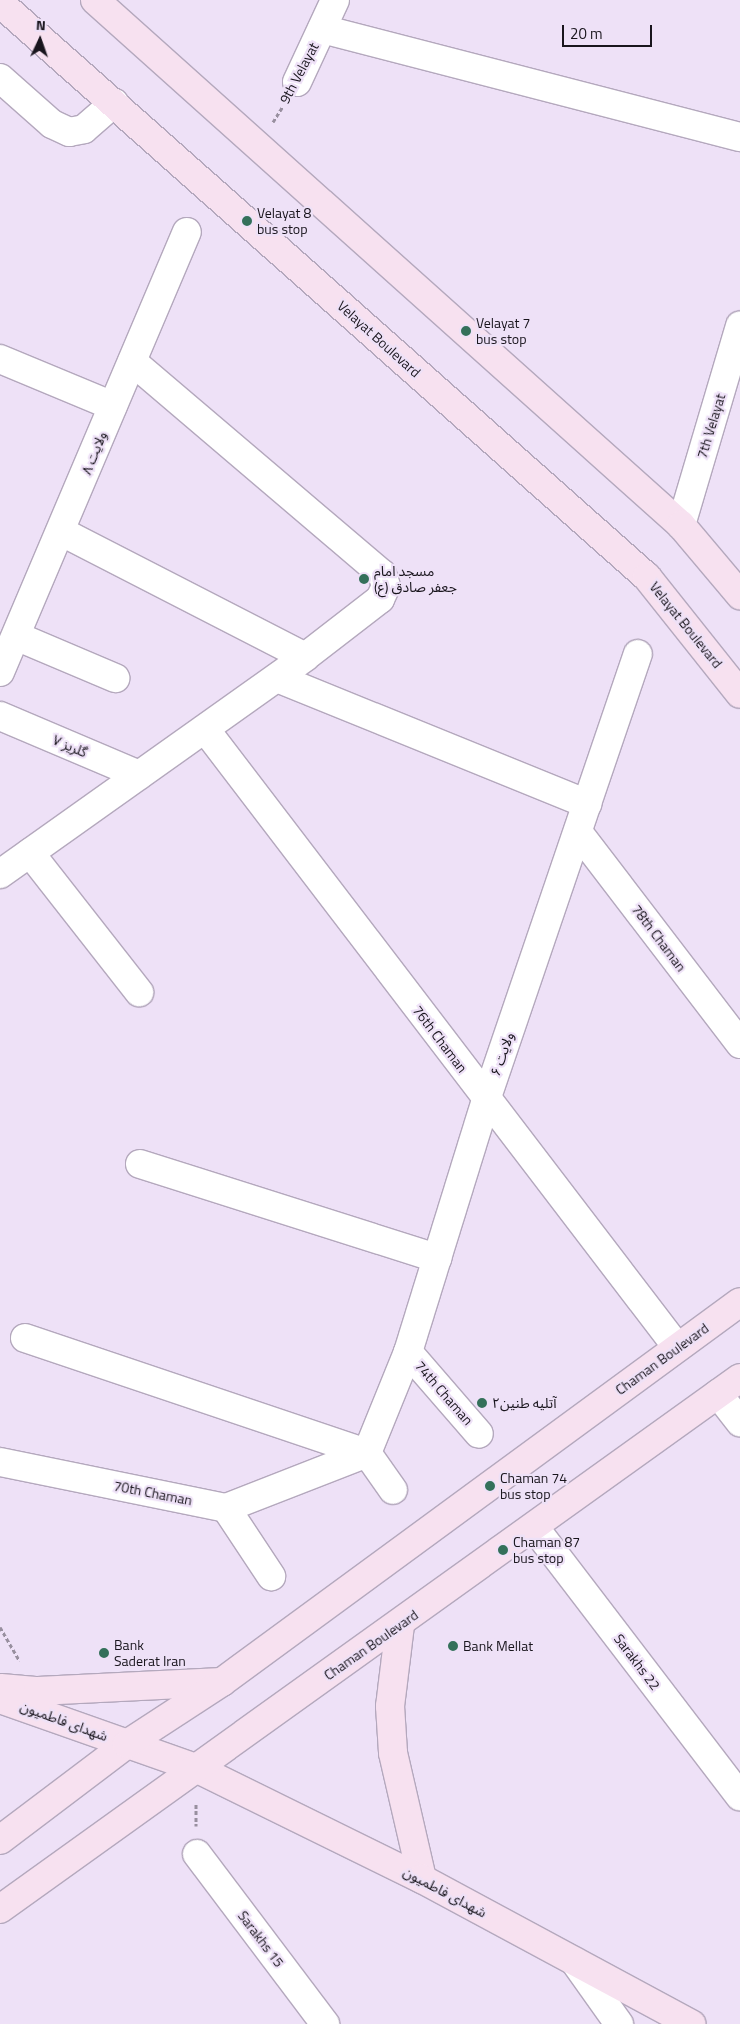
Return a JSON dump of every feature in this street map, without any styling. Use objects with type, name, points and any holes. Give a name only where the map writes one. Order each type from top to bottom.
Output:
[{"type":"main road","points":[[95,0],[260,145],[681,525],[740,595]]},
{"type":"main road","name":"Velayat Boulevard","points":[[0,3],[647,577],[740,694]]},
{"type":"main road","name":"Chaman Boulevard","points":[[127,1744],[222,1682],[740,1302]]},
{"type":"main road","name":"Chaman Boulevard","points":[[0,1909],[196,1768],[400,1625],[740,1378]]},
{"type":"main road","points":[[400,1625],[390,1706],[393,1753],[422,1879]]},
{"type":"main road","points":[[0,1687],[38,1692],[222,1682]]},
{"type":"main road","name":"شهدای فاطمیون","points":[[0,1699],[196,1768],[422,1879],[691,2024]]},
{"type":"main road","points":[[0,1840],[127,1744]]},
{"type":"street","name":"9th Velayat","points":[[297,82],[335,0]]},
{"type":"street","points":[[322,29],[740,136]]},
{"type":"street","points":[[0,78],[52,124],[69,132],[84,129],[114,103]]},
{"type":"street","name":"ولایت ۸","points":[[0,672],[62,532],[187,232]]},
{"type":"street","name":"7th Velayat","points":[[681,525],[740,326]]},
{"type":"street","points":[[0,359],[114,406]]},
{"type":"street","points":[[0,874],[277,678],[380,599],[386,586],[382,574],[132,361]]},
{"type":"street","points":[[62,532],[305,657]]},
{"type":"street","points":[[16,636],[116,678]]},
{"type":"street","name":"ولایت ۶","points":[[367,1453],[408,1352],[486,1100],[638,654]]},
{"type":"street","points":[[277,678],[587,804]]},
{"type":"street","name":"گلریز ۷","points":[[0,716],[139,776]]},
{"type":"street","name":"76th Chaman","points":[[205,729],[486,1100],[677,1347]]},
{"type":"street","name":"78th Chaman","points":[[578,832],[740,1044]]},
{"type":"street","points":[[30,852],[139,992]]},
{"type":"street","points":[[140,1164],[437,1258]]},
{"type":"street","points":[[25,1338],[367,1453],[393,1490]]},
{"type":"street","name":"74th Chaman","points":[[408,1352],[479,1434]]},
{"type":"street","points":[[718,1394],[740,1422]]},
{"type":"street","points":[[271,1576],[226,1508],[367,1453]]},
{"type":"street","name":"70th Chaman","points":[[0,1462],[226,1508]]},
{"type":"street","name":"Sarakhs 22","points":[[534,1527],[740,1796]]},
{"type":"street","name":"Sarakhs 15","points":[[197,1854],[325,2024]]},
{"type":"street","points":[[575,1962],[619,2024]]},
{"type":"path","name":"9th Velayat","points":[[260,145],[297,82]]},
{"type":"path","points":[[196,1768],[197,1854]]},
{"type":"place","name":"Velayat 8 bus stop","points":[[247,221]]},
{"type":"place","name":"Velayat 7 bus stop","points":[[466,331]]},
{"type":"place","name":"مسجد امام جعفر صادق (ع)","points":[[364,579]]},
{"type":"place","name":"آتلیه طنین۲","points":[[482,1403]]},
{"type":"place","name":"Chaman 74 bus stop","points":[[490,1486]]},
{"type":"place","name":"Chaman 87 bus stop","points":[[503,1550]]},
{"type":"place","name":"Bank Mellat","points":[[453,1646]]},
{"type":"place","name":"Bank Saderat Iran","points":[[104,1653]]}]
